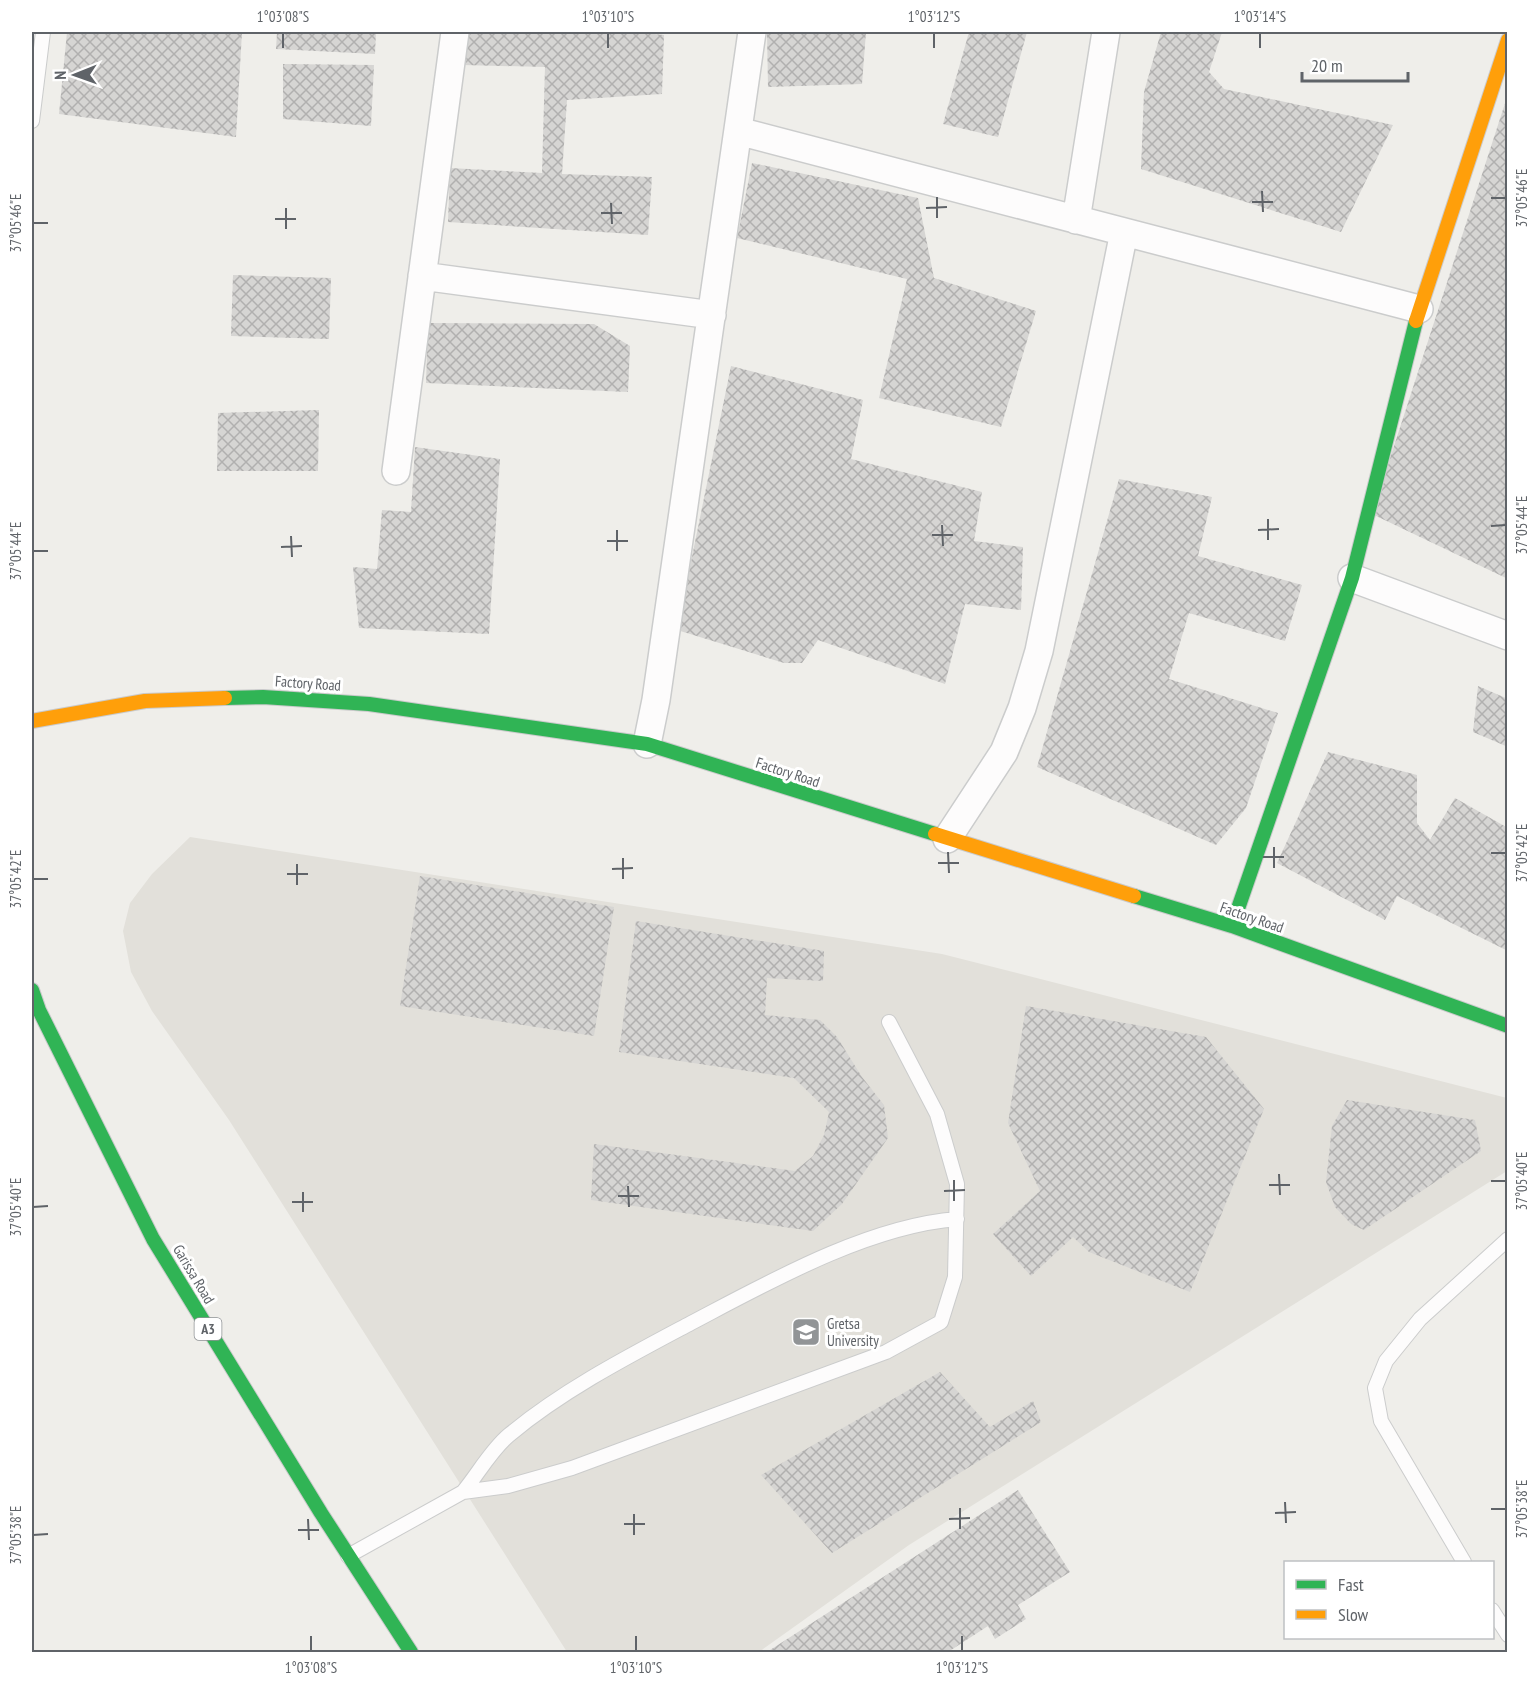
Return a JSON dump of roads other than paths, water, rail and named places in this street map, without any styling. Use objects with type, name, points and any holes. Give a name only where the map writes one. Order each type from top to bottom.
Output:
[{"type":"main road","points":[[1232,926],[1352,578],[1419,309],[1508,40]]},
{"type":"main road","name":"Factory Road","points":[[32,721],[145,701],[263,697],[369,704],[647,744],[1232,926],[1508,1026]]},
{"type":"main road","name":"Garissa Road","points":[[32,990],[35,1009],[153,1239],[348,1556],[411,1653]]},
{"type":"street","points":[[396,471],[454,32]]},
{"type":"street","points":[[647,744],[656,700],[752,32]]},
{"type":"street","points":[[1077,220],[1106,32]]},
{"type":"street","points":[[738,131],[1419,309]]},
{"type":"street","points":[[947,839],[1004,752],[1022,708],[1040,651],[1124,232]]},
{"type":"street","points":[[422,276],[712,315]]},
{"type":"street","points":[[1352,578],[1508,636]]},
{"type":"lane","points":[[32,122],[43,32]]},
{"type":"lane","points":[[348,1556],[463,1492],[508,1486],[572,1468],[886,1352],[941,1322],[955,1277],[957,1184],[937,1114],[889,1022]]},
{"type":"lane","points":[[463,1492],[507,1437],[571,1392],[646,1347],[827,1255],[927,1221],[957,1219]]},
{"type":"lane","points":[[1463,1561],[1381,1421],[1375,1388],[1386,1361],[1420,1319],[1508,1239]]},
{"type":"lane","points":[[1494,1613],[1508,1635]]},
{"type":"place","name":"Gretsa University","points":[[806,1332]]}]
